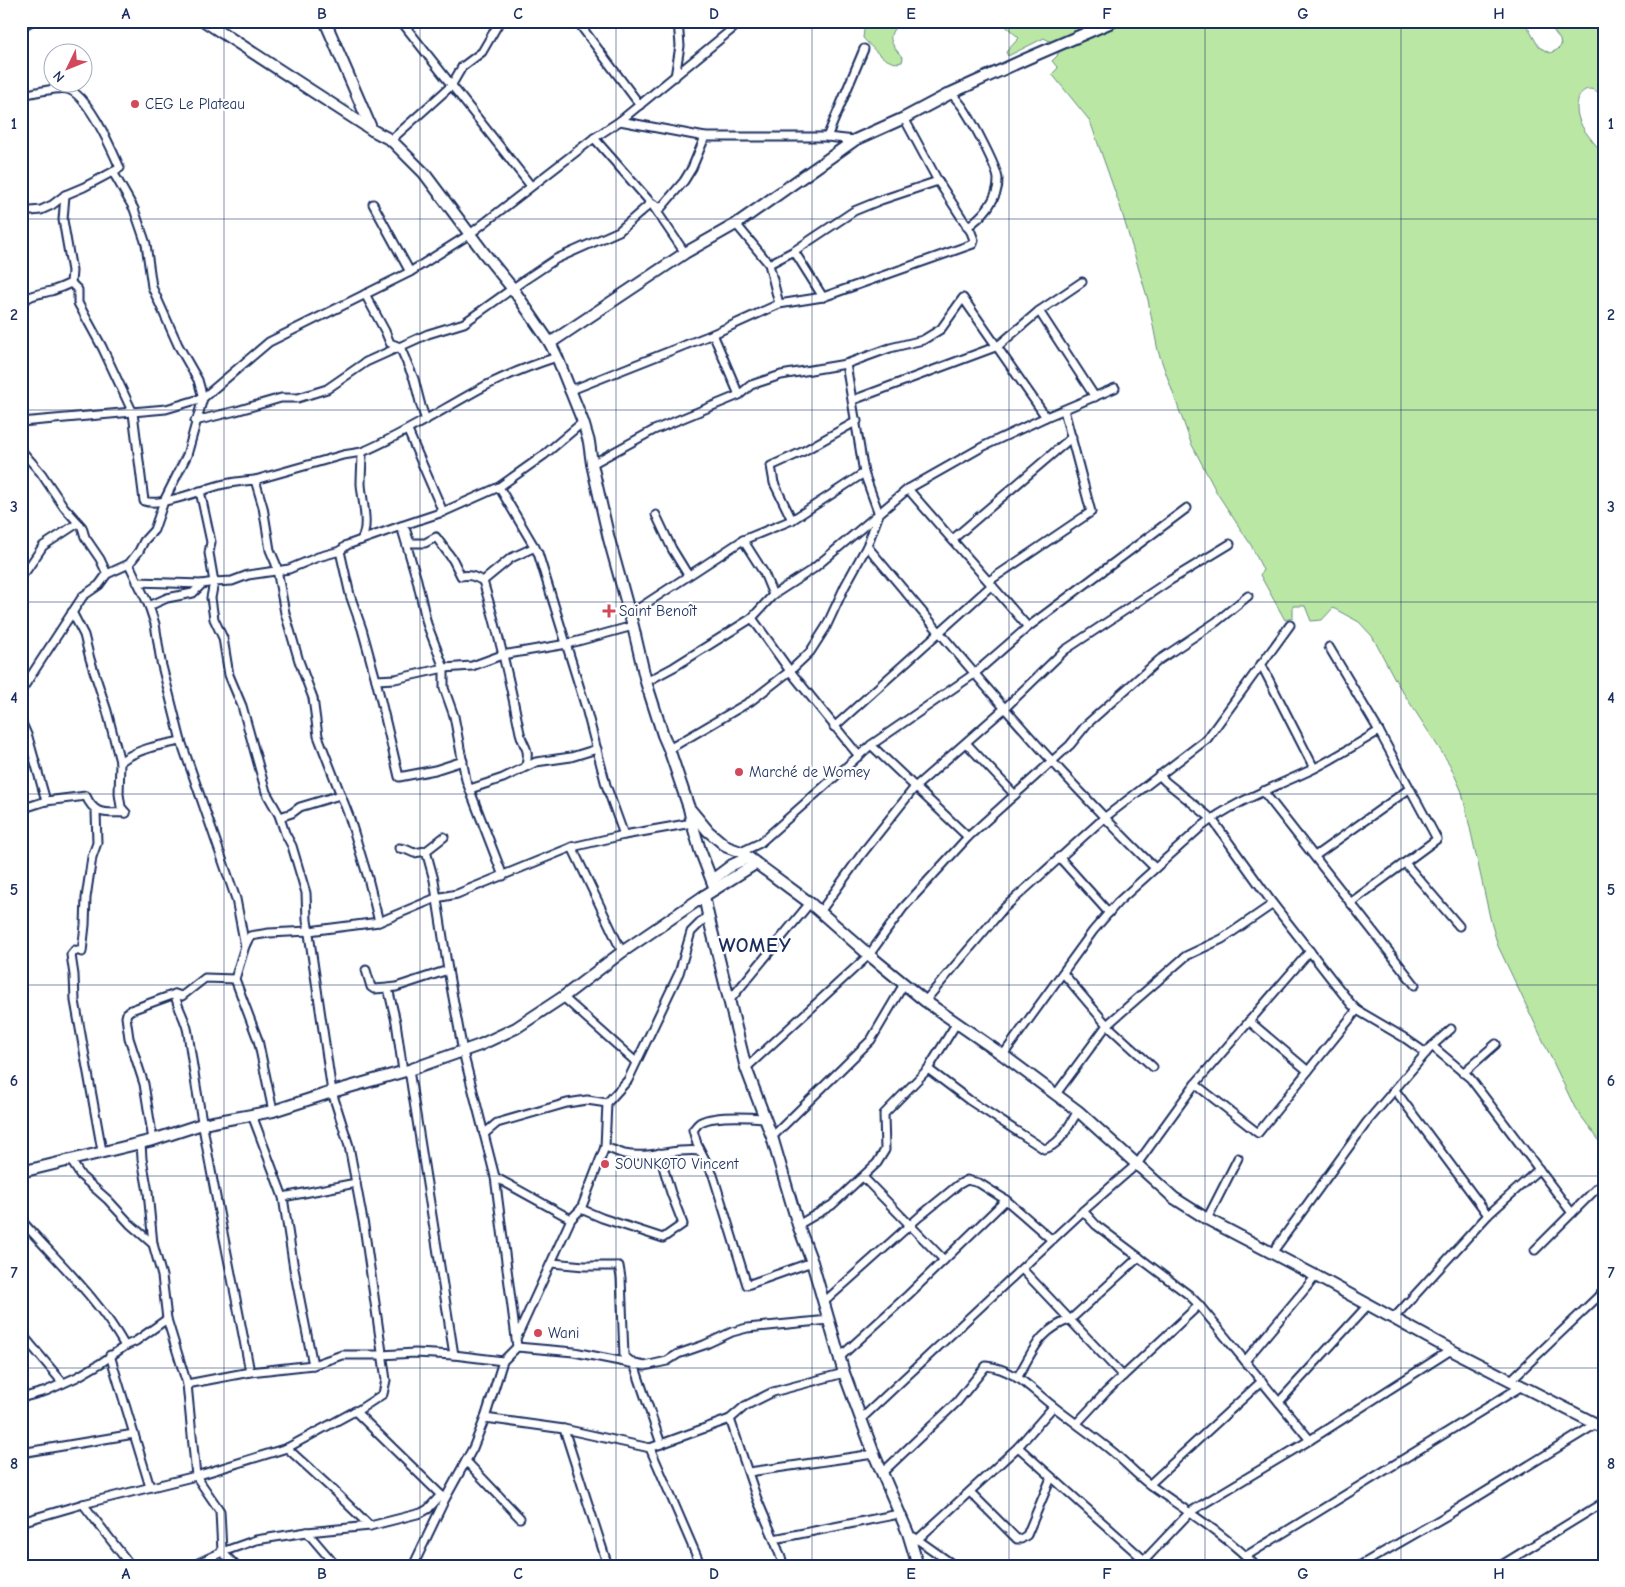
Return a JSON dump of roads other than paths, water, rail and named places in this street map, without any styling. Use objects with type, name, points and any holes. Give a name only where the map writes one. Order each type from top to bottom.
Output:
[{"type":"main road","points":[[204,21],[372,130],[391,140],[424,173],[513,289],[550,343],[583,422],[589,442],[592,464],[609,539],[630,614],[646,682],[689,808],[700,850],[714,885]]},
{"type":"main road","points":[[324,21],[372,130]]},
{"type":"main road","points":[[550,343],[685,253],[736,224],[855,140],[1026,58],[1114,21]]},
{"type":"main road","points":[[689,808],[708,831],[810,903],[925,1001],[1003,1055],[1078,1111],[1174,1198],[1207,1219],[1393,1319],[1600,1426]]},
{"type":"main road","points":[[21,1172],[153,1140],[202,1124],[273,1111],[406,1071],[480,1045],[516,1028],[563,997],[622,952],[704,896],[732,865],[748,858]]},
{"type":"main road","points":[[704,896],[746,1068],[772,1137],[798,1225],[812,1262],[844,1373],[874,1454],[898,1514],[908,1533],[918,1566]]},
{"type":"street","points":[[21,27],[32,21]]},
{"type":"street","points":[[401,21],[450,86],[531,186]]},
{"type":"street","points":[[391,140],[450,86],[462,67],[482,52],[500,21]]},
{"type":"street","points":[[577,21],[640,105]]},
{"type":"street","points":[[675,77],[680,46],[678,21]]},
{"type":"street","points":[[21,422],[166,409],[203,398],[270,342],[410,272],[470,234],[594,138],[620,121],[742,21]]},
{"type":"street","points":[[827,137],[864,49]]},
{"type":"street","points":[[21,96],[67,89],[80,97],[104,131],[120,168],[65,195],[42,210],[21,212]]},
{"type":"street","points":[[951,93],[966,111],[989,155],[998,179],[990,204],[979,219],[967,227]]},
{"type":"street","points":[[569,392],[713,334],[779,304],[823,297],[973,244],[974,240],[967,227],[938,181],[904,118]]},
{"type":"street","points":[[620,121],[705,137],[827,137],[855,140]]},
{"type":"street","points":[[651,203],[662,208],[692,168],[705,137]]},
{"type":"street","points":[[594,138],[651,203],[685,253]]},
{"type":"street","points":[[21,691],[83,596],[99,585],[107,574],[129,564],[144,541],[154,530],[164,501],[187,455],[203,398],[198,380],[178,345],[152,287],[146,244],[134,210],[114,172]]},
{"type":"street","points":[[769,264],[854,211],[938,181]]},
{"type":"street","points":[[65,195],[63,220],[72,271],[70,283]]},
{"type":"street","points":[[195,421],[281,398],[298,398],[327,389],[366,362],[428,334],[464,323],[556,259],[619,231],[651,203]]},
{"type":"street","points":[[373,204],[410,272]]},
{"type":"street","points":[[736,224],[769,264],[779,304]]},
{"type":"street","points":[[794,250],[823,297]]},
{"type":"street","points":[[853,400],[998,346],[1039,311],[1082,282]]},
{"type":"street","points":[[21,303],[36,293],[52,290],[70,283]]},
{"type":"street","points":[[70,283],[78,290],[78,303],[102,347],[133,413],[144,501],[150,503],[164,501],[222,484],[255,480],[343,455],[362,452],[408,431],[486,386],[536,364],[557,358]]},
{"type":"street","points":[[365,294],[390,343],[400,347],[414,379],[420,406],[426,420]]},
{"type":"street","points":[[592,464],[654,430],[740,395],[751,386],[781,375],[846,364],[890,348],[923,340],[941,329],[963,298],[1046,417]]},
{"type":"street","points":[[1039,311],[1095,397]]},
{"type":"street","points":[[713,334],[740,395]]},
{"type":"street","points":[[669,749],[751,701],[790,671],[810,652],[826,627],[845,586],[867,546],[879,514],[864,473],[857,421],[846,364]]},
{"type":"street","points":[[646,682],[674,667],[752,618],[773,595],[813,569],[908,488],[984,446],[1115,388]]},
{"type":"street","points":[[834,727],[991,583],[1091,512],[1064,410]]},
{"type":"street","points":[[792,520],[774,483],[771,466],[802,452],[857,421]]},
{"type":"street","points":[[137,582],[202,584],[232,581],[248,575],[289,569],[318,557],[340,551],[347,545],[443,512],[499,487],[544,455],[583,422]]},
{"type":"street","points":[[408,431],[443,512]]},
{"type":"street","points":[[953,539],[1072,437]]},
{"type":"street","points":[[21,450],[41,474],[64,508],[82,527],[85,537],[100,559],[107,574]]},
{"type":"street","points":[[361,540],[365,535],[365,502],[361,486],[362,452]]},
{"type":"street","points":[[630,614],[743,540],[792,520],[864,473]]},
{"type":"street","points":[[255,480],[263,507],[270,550],[277,571],[287,620],[299,662],[313,698],[318,736],[349,816],[380,922]]},
{"type":"street","points":[[499,487],[538,553],[606,785],[624,835]]},
{"type":"street","points":[[908,488],[1028,627]]},
{"type":"street","points":[[21,1522],[82,1504],[196,1476],[287,1448],[357,1411],[383,1394],[386,1380],[350,1146],[332,1092],[308,931],[306,893],[292,846],[280,817],[266,792],[242,706],[229,674],[223,638],[214,619],[211,598],[214,582],[209,553],[211,542],[200,491]]},
{"type":"street","points":[[748,858],[760,843],[871,746],[974,674],[1028,627],[1187,508]]},
{"type":"street","points":[[656,515],[672,549],[688,575]]},
{"type":"street","points":[[21,575],[26,571],[43,546],[78,523]]},
{"type":"street","points":[[402,525],[410,543],[425,543],[436,536],[453,560],[461,576],[466,574],[483,581],[514,698],[521,736],[529,752],[526,766]]},
{"type":"street","points":[[402,525],[427,624],[444,668],[444,688],[454,716],[466,780],[503,876]]},
{"type":"street","points":[[743,540],[764,573],[773,595]]},
{"type":"street","points":[[820,912],[861,855],[915,787],[1005,708],[1065,650],[1169,581],[1230,544]]},
{"type":"street","points":[[867,546],[974,674],[1104,818],[1155,868]]},
{"type":"street","points":[[483,581],[511,558],[535,548]]},
{"type":"street","points":[[340,551],[350,595],[362,629],[376,680],[399,777],[435,770],[463,761]]},
{"type":"street","points":[[129,564],[149,606],[155,624],[161,662],[181,741],[236,899],[245,946]]},
{"type":"street","points":[[149,606],[167,598],[193,593],[202,584]]},
{"type":"street","points":[[746,1068],[869,955],[903,908],[968,837],[1079,736],[1088,724],[1159,660],[1216,622],[1248,596]]},
{"type":"street","points":[[21,809],[46,801],[86,796],[90,805],[96,811],[126,814],[119,794],[120,762],[84,635],[72,612]]},
{"type":"street","points":[[752,618],[790,671],[859,756]]},
{"type":"street","points":[[925,1001],[1003,909],[1104,818],[1207,739],[1290,625]]},
{"type":"street","points":[[376,680],[395,679],[444,668],[472,666],[502,655],[566,644],[633,626]]},
{"type":"street","points":[[1329,647],[1379,732],[1437,839],[1350,903]]},
{"type":"street","points":[[1261,664],[1314,768]]},
{"type":"street","points":[[21,721],[28,737],[46,801]]},
{"type":"street","points":[[1003,1055],[1093,931],[1155,868],[1212,819],[1262,791],[1314,768],[1379,732]]},
{"type":"street","points":[[120,762],[128,756],[154,746],[181,741]]},
{"type":"street","points":[[966,743],[1015,795]]},
{"type":"street","points":[[871,746],[968,837]]},
{"type":"street","points":[[470,789],[503,778],[526,766],[546,760],[571,757],[596,749]]},
{"type":"street","points":[[1159,775],[1212,819],[1274,904],[1357,1010],[1404,1037],[1426,1053]]},
{"type":"street","points":[[1314,856],[1409,790]]},
{"type":"street","points":[[1262,791],[1415,985]]},
{"type":"street","points":[[280,817],[292,813],[300,807],[340,795]]},
{"type":"street","points":[[96,811],[97,843],[92,857],[86,898],[86,926],[82,952],[75,950],[71,955],[75,1001],[102,1151]]},
{"type":"street","points":[[273,1111],[258,1040],[235,979],[250,936],[380,922],[436,898],[457,894],[572,847],[624,835],[692,823]]},
{"type":"street","points":[[399,848],[414,853],[426,851],[444,837]]},
{"type":"street","points":[[572,847],[622,952]]},
{"type":"street","points":[[426,851],[434,880],[463,1052],[495,1177],[517,1347]]},
{"type":"street","points":[[1059,857],[1109,913]]},
{"type":"street","points":[[1404,863],[1458,926]]},
{"type":"street","points":[[729,1001],[810,903]]},
{"type":"street","points":[[1056,1094],[1107,1025],[1186,956],[1222,939],[1274,904]]},
{"type":"street","points":[[516,1339],[571,1218],[581,1209],[605,1147],[607,1103],[628,1080],[679,973],[691,932],[708,915]]},
{"type":"street","points":[[861,1419],[1083,1211],[1137,1164],[1195,1084],[1310,951]]},
{"type":"street","points":[[366,970],[374,989],[396,987],[448,970]]},
{"type":"street","points":[[1063,972],[1107,1025],[1153,1066]]},
{"type":"street","points":[[153,1140],[144,1084],[129,1038],[127,1013],[175,994],[182,996],[205,978],[235,979]]},
{"type":"street","points":[[772,1137],[871,1040],[904,984]]},
{"type":"street","points":[[388,988],[406,1071],[454,1355]]},
{"type":"street","points":[[175,994],[176,1004],[188,1030],[202,1124],[250,1372]]},
{"type":"street","points":[[563,997],[636,1062]]},
{"type":"street","points":[[1195,1084],[1258,1133],[1357,1010]]},
{"type":"street","points":[[1249,1021],[1308,1071]]},
{"type":"street","points":[[798,1225],[832,1205],[877,1163],[885,1150],[884,1114],[928,1069],[956,1024]]},
{"type":"street","points":[[1272,1253],[1367,1122],[1432,1046],[1451,1029]]},
{"type":"street","points":[[1464,1074],[1496,1044]]},
{"type":"street","points":[[1432,1046],[1470,1078],[1572,1214]]},
{"type":"street","points":[[928,1069],[969,1100],[1044,1149],[1050,1148],[1059,1142],[1078,1111]]},
{"type":"street","points":[[1395,1090],[1488,1215]]},
{"type":"street","points":[[484,1134],[497,1123],[567,1103],[587,1100],[607,1103]]},
{"type":"street","points":[[252,1115],[283,1197],[294,1270],[313,1365]]},
{"type":"street","points":[[765,1118],[744,1116],[701,1122],[693,1130],[700,1151],[713,1175],[747,1285],[812,1262]]},
{"type":"street","points":[[141,1143],[153,1244],[162,1276],[168,1318],[187,1384],[196,1476],[220,1511],[222,1552],[236,1566]]},
{"type":"street","points":[[605,1147],[625,1154],[700,1151]]},
{"type":"street","points":[[581,1209],[602,1218],[664,1238],[684,1224],[671,1193],[658,1153]]},
{"type":"street","points":[[1207,1219],[1238,1158]]},
{"type":"street","points":[[70,1160],[81,1176],[153,1244]]},
{"type":"street","points":[[1393,1319],[1488,1215],[1539,1169]]},
{"type":"street","points":[[495,1177],[571,1218]]},
{"type":"street","points":[[863,1178],[944,1260]]},
{"type":"street","points":[[824,1302],[958,1185],[967,1180],[979,1183],[1006,1200],[1052,1240]]},
{"type":"street","points":[[283,1197],[356,1183]]},
{"type":"street","points":[[1535,1250],[1598,1187]]},
{"type":"street","points":[[840,1357],[1006,1200]]},
{"type":"street","points":[[1083,1211],[1096,1225],[1189,1295],[1199,1305],[1310,1440]]},
{"type":"street","points":[[21,1220],[95,1301],[112,1323],[124,1346]]},
{"type":"street","points":[[1017,1378],[1035,1345],[1047,1331],[1057,1324],[1071,1319],[1139,1257]]},
{"type":"street","points":[[552,1263],[584,1266],[619,1266],[624,1356],[634,1364],[661,1444]]},
{"type":"street","points":[[1022,1269],[1123,1376]]},
{"type":"street","points":[[1245,1361],[1316,1276]]},
{"type":"street","points":[[1510,1380],[1602,1294]]},
{"type":"street","points":[[1076,1423],[1199,1305]]},
{"type":"street","points":[[1279,1402],[1368,1305]]},
{"type":"street","points":[[21,1398],[46,1391],[101,1363],[110,1355],[136,1341],[168,1318]]},
{"type":"street","points":[[517,1347],[574,1352],[645,1366],[667,1361],[678,1354],[732,1332],[747,1328],[829,1320]]},
{"type":"street","points":[[21,1333],[63,1383]]},
{"type":"street","points":[[413,1566],[443,1497],[466,1462],[485,1418],[503,1361],[517,1347]]},
{"type":"street","points":[[1142,1563],[1190,1512],[1310,1440],[1451,1350]]},
{"type":"street","points":[[187,1384],[250,1372],[313,1365],[342,1355],[415,1353],[454,1355],[503,1361]]},
{"type":"street","points":[[110,1355],[150,1487]]},
{"type":"street","points":[[882,1474],[956,1402],[986,1366],[1006,1370],[1076,1423],[1150,1484],[1190,1512],[1256,1566]]},
{"type":"street","points":[[485,1418],[564,1429],[650,1448],[730,1419],[745,1406],[773,1392],[844,1373]]},
{"type":"street","points":[[1150,1484],[1262,1381]]},
{"type":"street","points":[[1246,1556],[1522,1386]]},
{"type":"street","points":[[917,1540],[1018,1447],[1053,1407]]},
{"type":"street","points":[[355,1411],[443,1497]]},
{"type":"street","points":[[730,1419],[757,1499],[784,1566]]},
{"type":"street","points":[[1358,1566],[1600,1426]]},
{"type":"street","points":[[564,1429],[608,1566]]},
{"type":"street","points":[[21,1453],[134,1434]]},
{"type":"street","points":[[1018,1447],[1142,1563],[1151,1566]]},
{"type":"street","points":[[287,1448],[370,1526]]},
{"type":"street","points":[[650,1448],[701,1566]]},
{"type":"street","points":[[749,1472],[874,1454]]},
{"type":"street","points":[[466,1462],[520,1518]]},
{"type":"street","points":[[970,1492],[1017,1539],[1021,1540],[1028,1535],[1051,1478]]},
{"type":"street","points":[[192,1566],[222,1552],[256,1540],[308,1532],[370,1526],[421,1513],[443,1497]]},
{"type":"street","points":[[1501,1565],[1604,1502]]},
{"type":"street","points":[[82,1504],[131,1566]]},
{"type":"street","points":[[774,1539],[898,1514]]},
{"type":"street","points":[[308,1532],[336,1566]]},
{"type":"street","points":[[908,1533],[955,1566]]},
{"type":"place","name":"CEG Le Plateau","points":[[135,104]]},
{"type":"place","name":"Saint Benoît","points":[[609,611]]},
{"type":"place","name":"Marché de Womey","points":[[739,772]]},
{"type":"place","name":"SOUNKOTO Vincent","points":[[605,1164]]},
{"type":"place","name":"Wani","points":[[538,1333]]},
{"type":"district","name":"WOMEY","points":[[755,945]]}]
